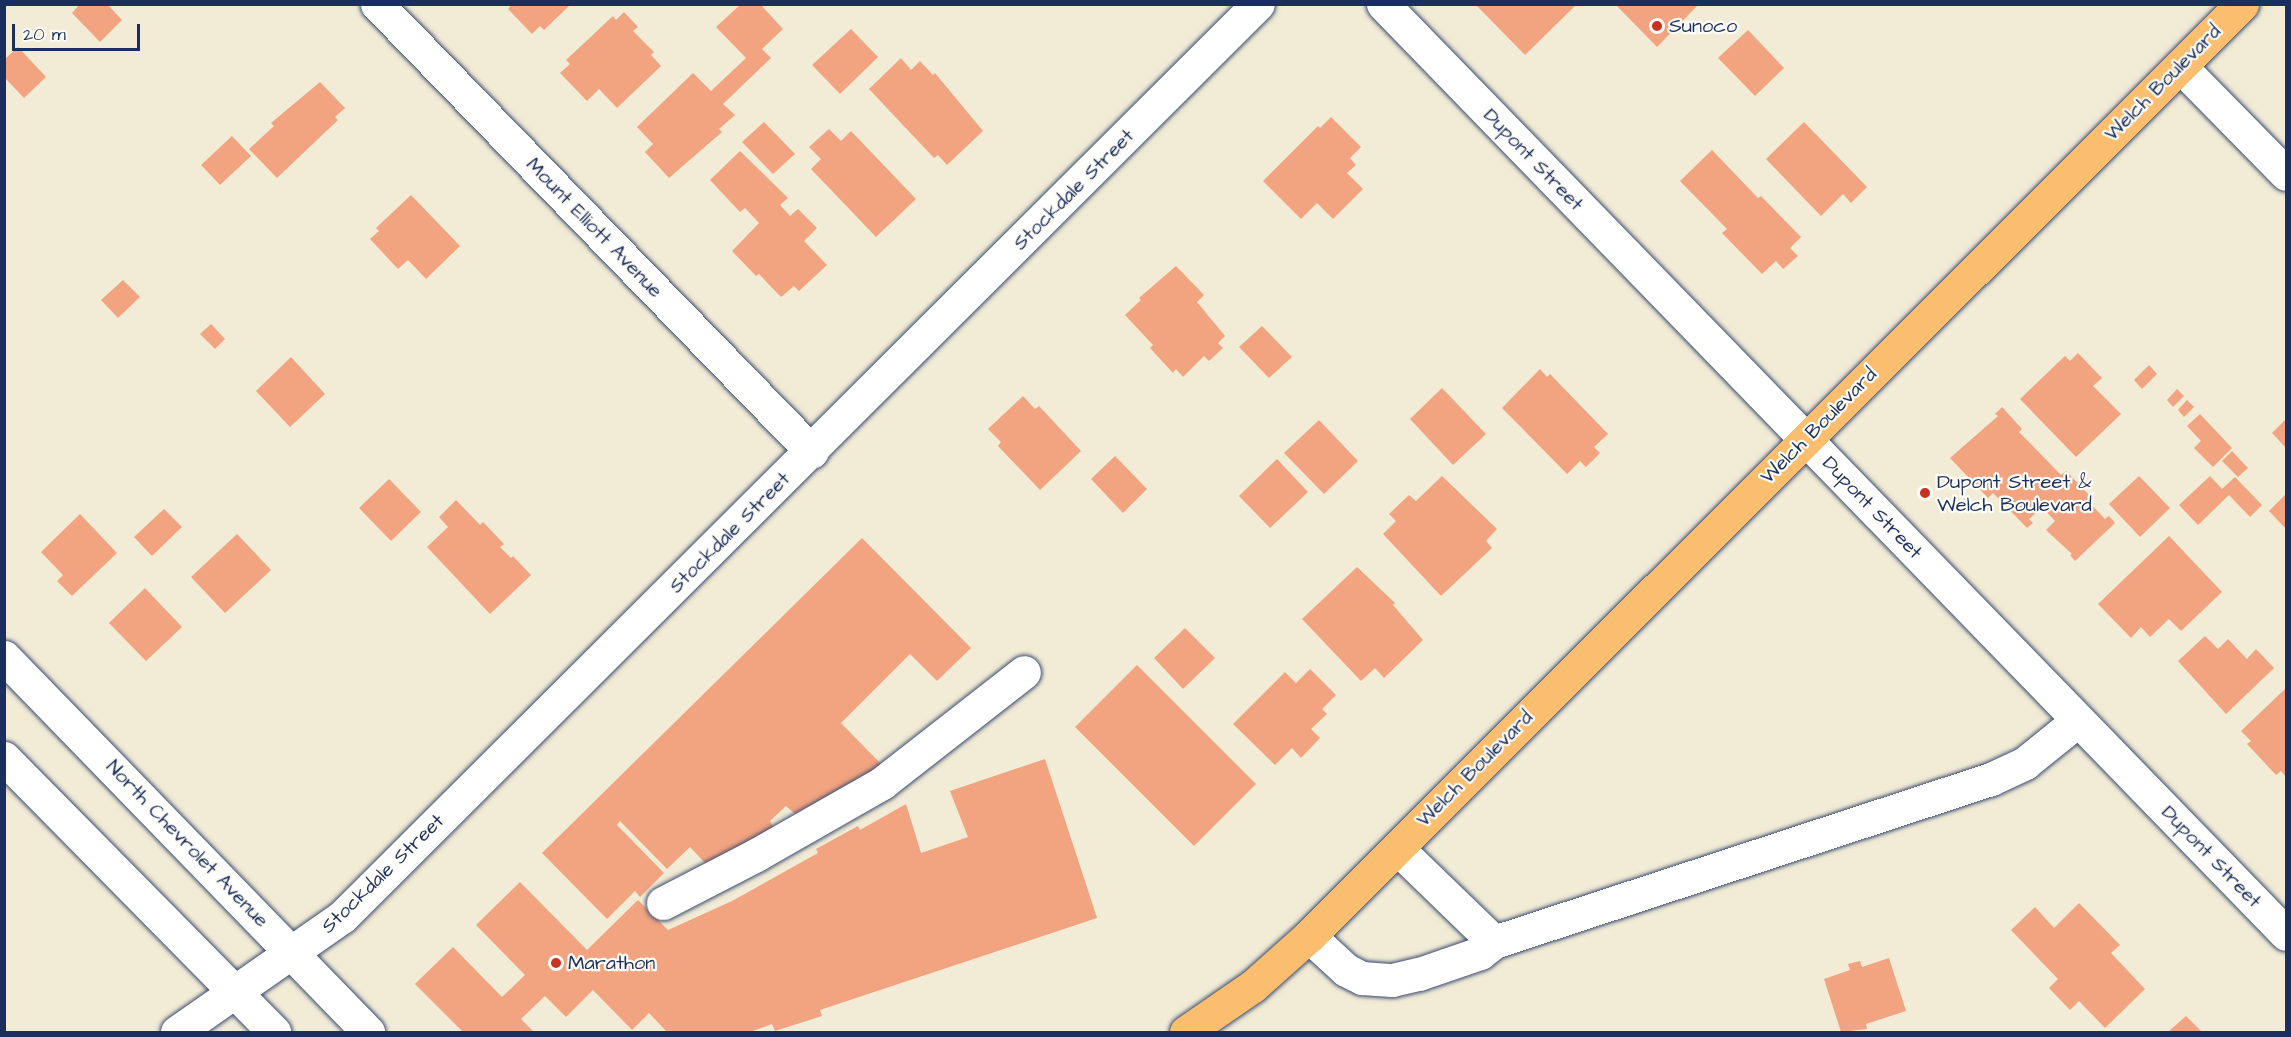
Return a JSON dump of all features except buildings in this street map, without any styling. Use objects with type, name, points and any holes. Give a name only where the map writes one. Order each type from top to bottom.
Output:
[{"type":"main road","name":"Welch Boulevard","points":[[1186,1032],[1252,986],[1309,936],[2242,4]]},
{"type":"street","name":"Mount Elliott Avenue","points":[[377,4],[812,452]]},
{"type":"street","name":"Stockdale Street","points":[[177,1032],[330,927],[350,909],[812,452],[1258,4]]},
{"type":"street","name":"Dupont Street","points":[[1383,4],[2286,934]]},
{"type":"street","points":[[2180,66],[2286,174]]},
{"type":"street","name":"North Chevrolet Avenue","points":[[4,657],[368,1032]]},
{"type":"street","points":[[663,903],[756,855],[882,783],[1024,672]]},
{"type":"street","points":[[1309,936],[1346,970],[1362,978],[1377,981],[1392,980],[1448,965],[1480,953],[1494,942],[1991,779],[2025,763],[2077,721]]},
{"type":"street","points":[[4,758],[274,1032]]},
{"type":"street","points":[[1397,848],[1494,942]]},
{"type":"place","name":"Sunoco","points":[[1657,26]]},
{"type":"place","name":"Dupont Street & Welch Boulevard","points":[[1925,493]]},
{"type":"place","name":"Marathon","points":[[556,963]]}]
